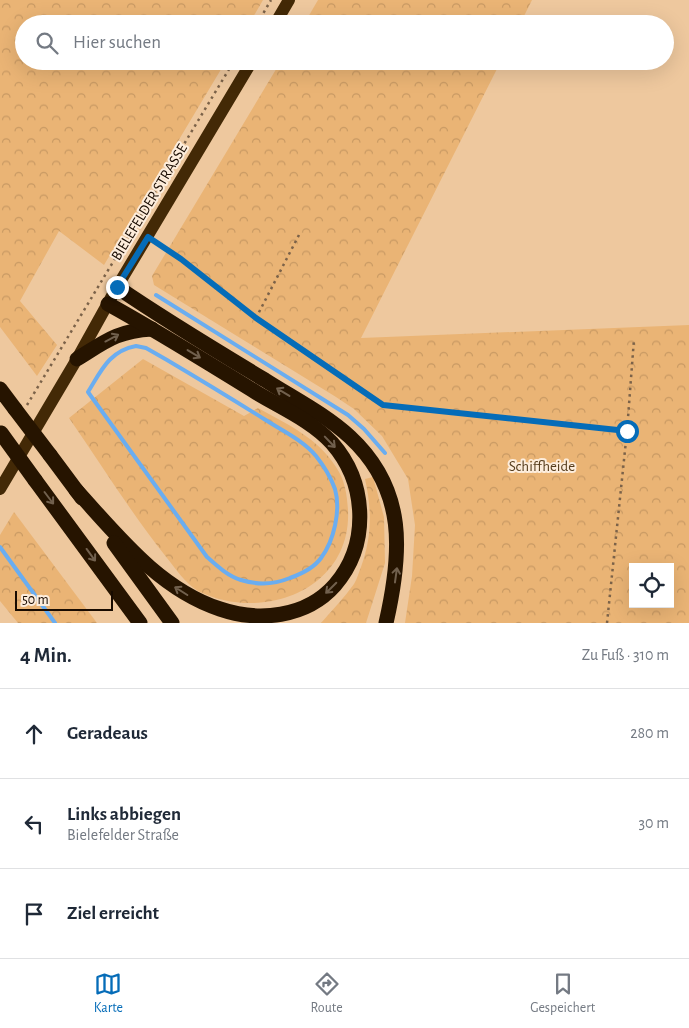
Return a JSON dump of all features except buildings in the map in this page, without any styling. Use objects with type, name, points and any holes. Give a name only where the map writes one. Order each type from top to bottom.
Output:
[{"type":"highway","points":[[117,287],[162,318],[324,416],[350,437],[371,460],[380,474],[391,502],[398,532],[396,574],[386,623]]},
{"type":"highway","points":[[76,490],[139,559],[162,578],[192,598],[228,612],[249,616],[276,616],[302,608],[325,594],[335,585],[350,560],[359,534],[360,507],[358,493],[351,472],[331,442],[302,420],[152,328],[108,304]]},
{"type":"highway","points":[[77,359],[118,334],[132,330],[152,328]]},
{"type":"highway","points":[[0,389],[19,410],[172,623]]},
{"type":"highway","points":[[0,432],[140,623]]},
{"type":"main road","points":[[280,15],[289,0]]},
{"type":"main road","name":"BIELEFELDER STRASSE","points":[[0,490],[117,287],[247,70]]},
{"type":"path","points":[[262,15],[271,0]]},
{"type":"path","points":[[19,410],[228,70]]},
{"type":"path","points":[[256,318],[300,233]]},
{"type":"path","points":[[148,237],[181,259],[256,318],[383,405],[627,431]]},
{"type":"path","points":[[607,623],[627,431],[634,339]]},
{"type":"green space","points":[[0,0],[263,0],[254,15],[15,15],[15,70],[221,70],[104,265],[59,231],[20,301],[57,345],[37,376],[0,327]]},
{"type":"green space","points":[[318,0],[532,0],[524,15],[309,15]]},
{"type":"green space","name":"Schiffheide","points":[[276,70],[496,70],[361,338],[689,325],[689,623],[405,623],[412,576],[415,525],[408,479],[382,436],[354,409],[154,285],[152,276]]},
{"type":"green space","points":[[143,359],[244,416],[258,408],[301,433],[329,457],[343,482],[348,510],[345,538],[335,561],[319,579],[298,592],[275,601],[249,603],[223,600],[198,591],[177,571],[141,524],[69,418]]},
{"type":"green space","points":[[373,477],[384,517],[385,563],[366,623],[321,623],[354,584],[365,556],[370,513],[365,479]]},
{"type":"green space","points":[[14,512],[97,623],[18,623],[0,601],[0,535]]},
{"type":"waterway","points":[[156,295],[348,415],[364,429],[385,453]]},
{"type":"waterway","points":[[136,346],[146,348],[228,397],[298,440],[316,456],[327,472],[335,489],[337,516],[330,543],[315,565],[303,573],[284,580],[260,583],[247,582],[232,576],[207,557],[88,392],[112,357],[119,352],[136,346]]},
{"type":"waterway","points":[[0,547],[55,623]]},
{"type":"route","points":[[117,287],[148,237],[181,259],[256,318],[383,405],[627,431]]}]
